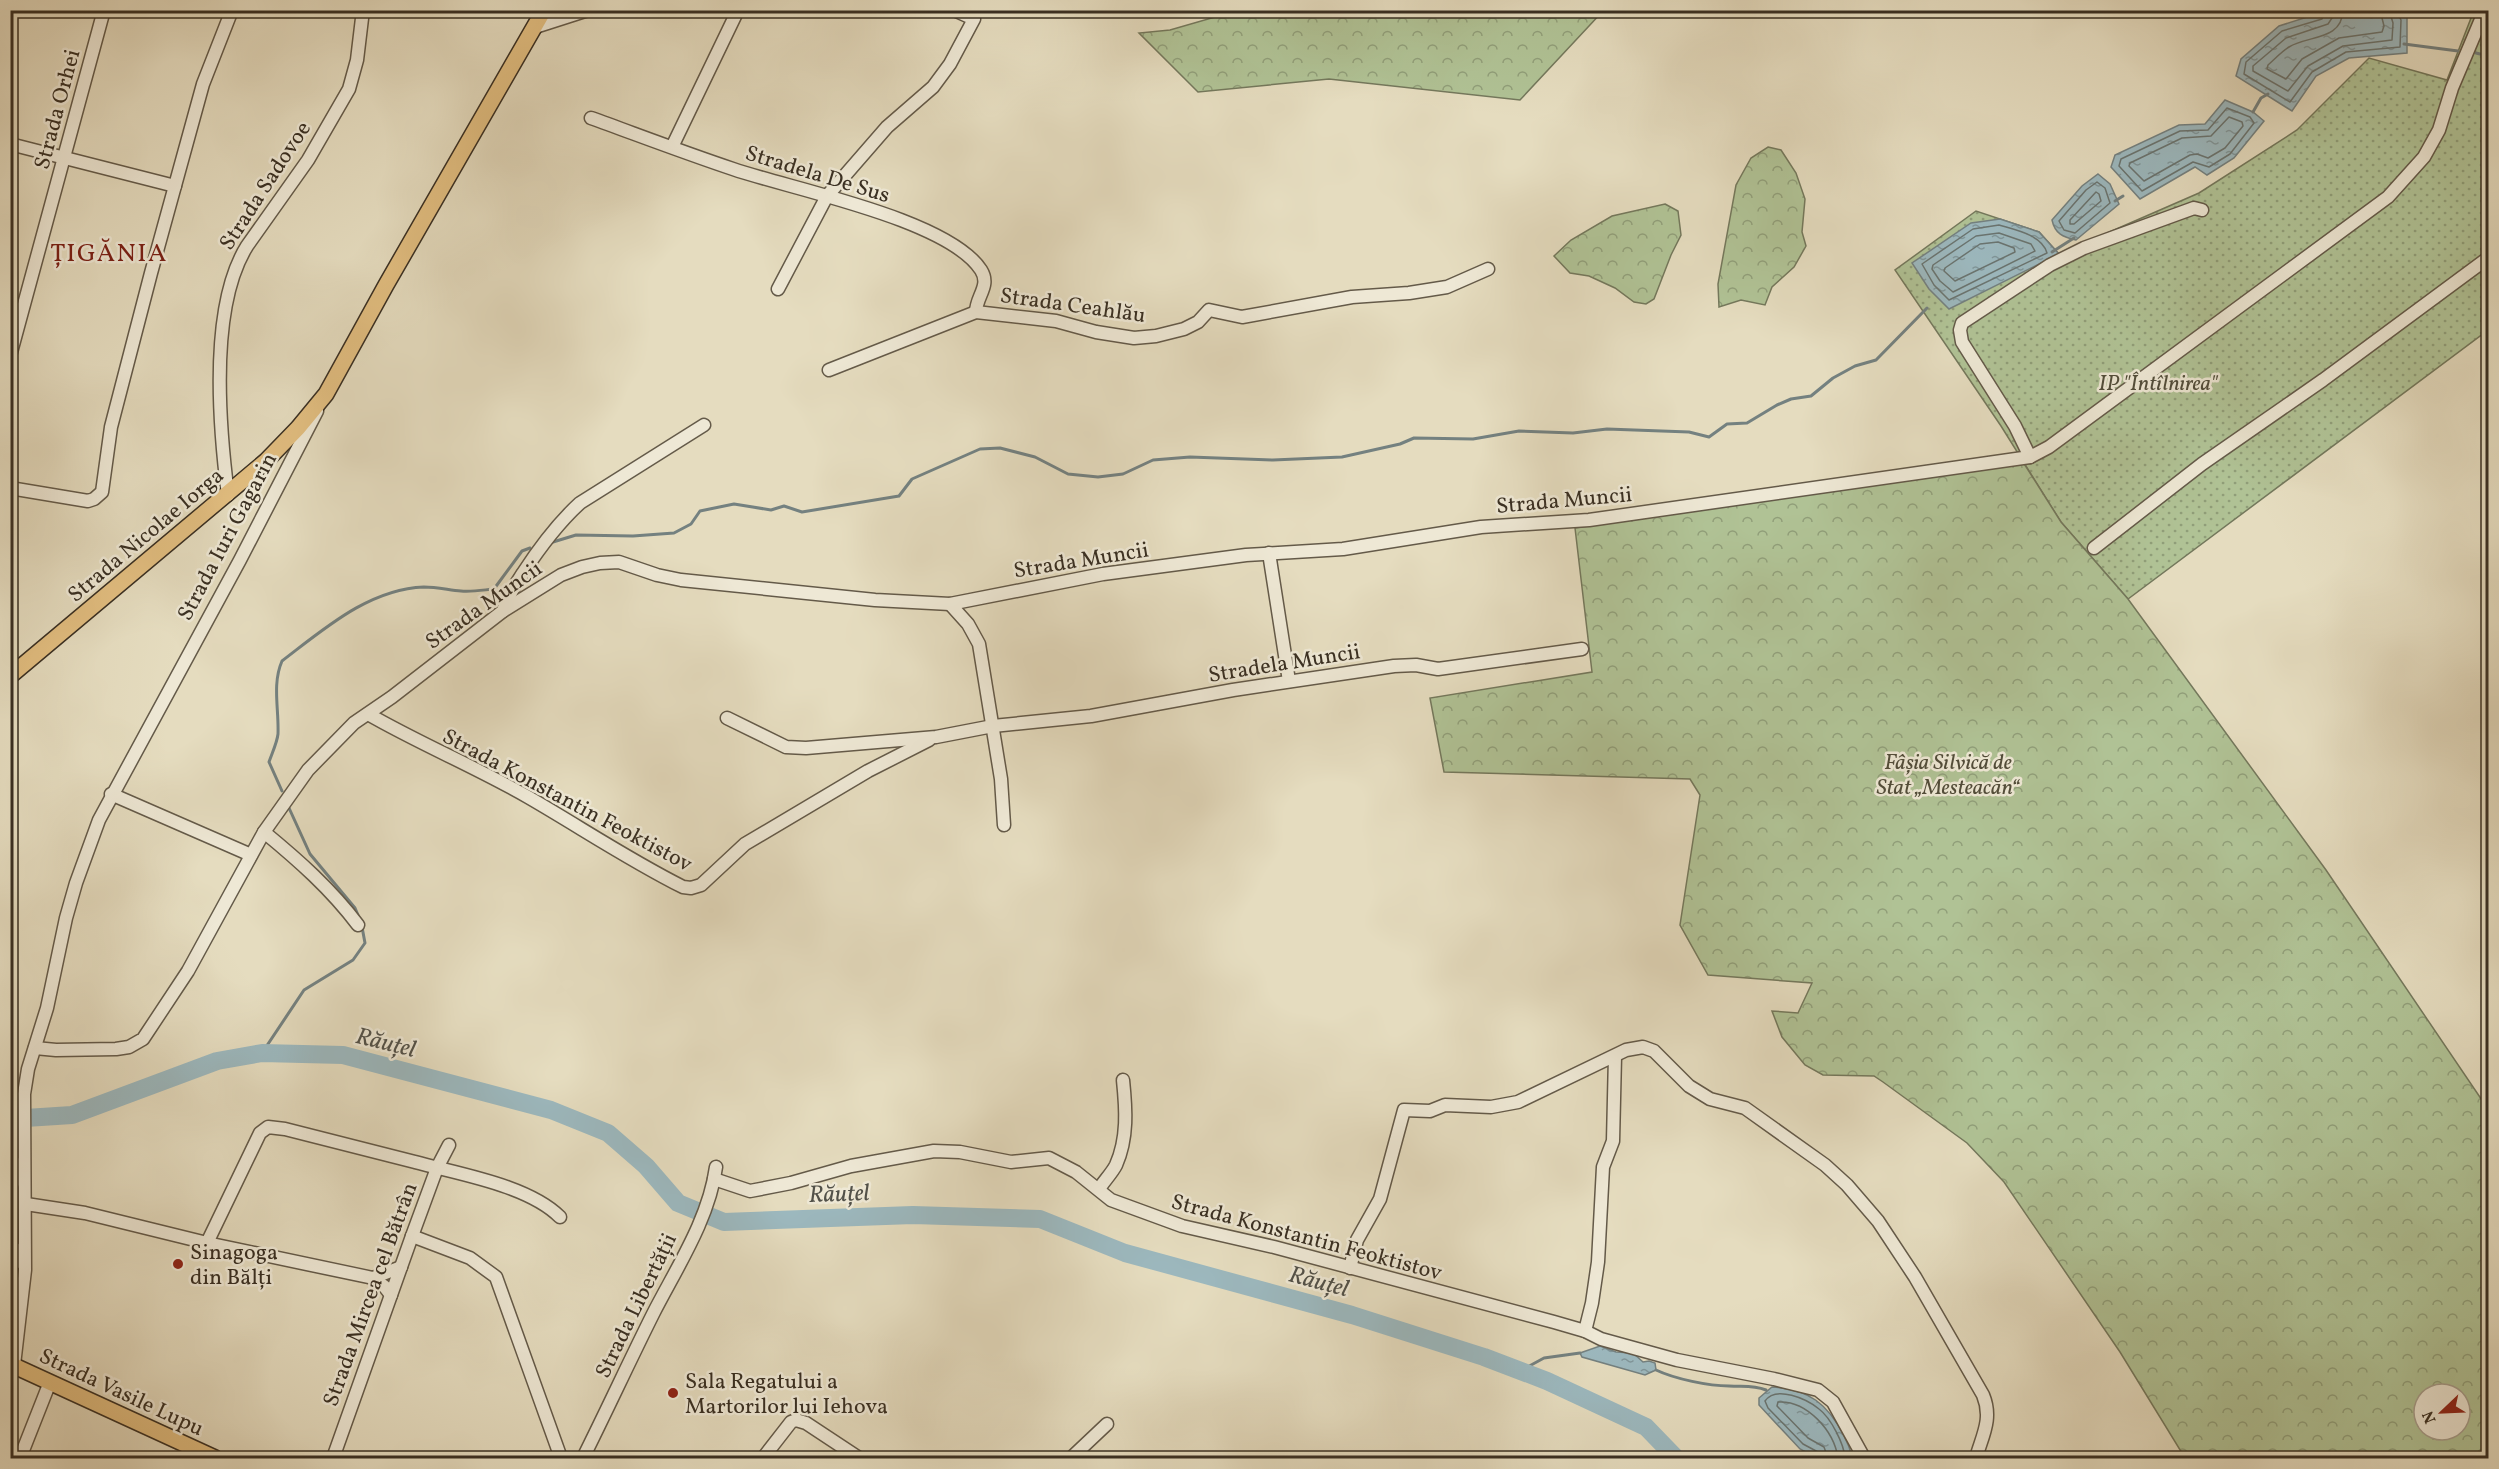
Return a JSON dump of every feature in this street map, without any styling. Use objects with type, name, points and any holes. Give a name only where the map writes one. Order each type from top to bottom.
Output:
[{"type":"main road","name":"Strada Iuri Gagarin","points":[[326,394],[544,10]]},
{"type":"main road","name":"Strada Nicolae Iorga","points":[[10,676],[228,495],[298,428],[326,394]]},
{"type":"main road","name":"Strada Vasile Lupu","points":[[12,1364],[215,1458]]},
{"type":"street","name":"Strada Orhei","points":[[10,356],[104,10]]},
{"type":"street","points":[[10,488],[88,501],[102,492],[117,402],[175,186],[203,84],[232,10]]},
{"type":"street","name":"Strada Sadovoe","points":[[228,495],[222,444],[221,399],[223,323],[230,281],[242,252],[308,160],[349,89],[357,60],[363,10]]},
{"type":"street","points":[[535,27],[588,10]]},
{"type":"street","points":[[672,147],[738,10]]},
{"type":"street","points":[[778,289],[827,196],[887,127],[933,87],[950,64],[974,19],[954,10]]},
{"type":"street","points":[[2202,210],[2194,208],[2084,248],[2050,265],[1962,323],[1959,330],[1962,342],[2015,426],[2030,457],[2049,447],[2388,197],[2424,157],[2439,130],[2452,88],[2482,16]]},
{"type":"street","name":"Stradela De Sus","points":[[591,118],[734,170],[827,196],[913,225],[956,247],[976,264],[985,281],[976,305],[976,312]]},
{"type":"street","points":[[10,144],[175,186]]},
{"type":"street","points":[[2094,548],[2202,464],[2323,380],[2488,258]]},
{"type":"street","name":"Strada Ceahlău","points":[[829,370],[976,312],[1056,321],[1096,332],[1143,338],[1184,328],[1198,322],[1209,310],[1242,317],[1352,297],[1409,293],[1447,286],[1488,269]]},
{"type":"street","name":"Strada Iuri Gagarin","points":[[12,1364],[25,1270],[24,1094],[28,1069],[76,883],[92,836],[111,794],[240,560],[326,394]]},
{"type":"street","points":[[503,611],[512,589],[536,552],[566,516],[586,499],[704,425]]},
{"type":"street","name":"Strada Muncii","points":[[35,1048],[116,1049],[129,1047],[143,1039],[188,970],[264,832],[308,770],[341,734],[503,611],[561,575],[582,567],[619,562],[657,575],[681,580],[875,600],[950,604],[1103,574],[1269,554],[1343,549],[1481,527],[1589,520],[2030,457]]},
{"type":"street","points":[[1269,554],[1289,681]]},
{"type":"street","points":[[950,604],[968,624],[979,644],[1001,778],[1004,825]]},
{"type":"street","name":"Stradela Muncii","points":[[727,718],[773,742],[794,748],[936,737],[993,726],[1091,716],[1289,681],[1394,666],[1452,668],[1582,649]]},
{"type":"street","name":"Strada Konstantin Feoktistov","points":[[368,714],[412,739],[526,796],[683,887],[691,888],[701,885],[745,844],[868,771],[936,737]]},
{"type":"street","points":[[111,794],[250,855]]},
{"type":"street","points":[[264,832],[299,861],[341,902],[358,925]]},
{"type":"street","points":[[1350,1268],[1357,1240],[1380,1199],[1404,1110],[1430,1111],[1446,1105],[1491,1107],[1518,1102],[1626,1050],[1643,1047],[1654,1051],[1689,1086],[1710,1099],[1738,1105],[1754,1113],[1825,1165],[1864,1203],[1915,1277],[1983,1395],[1987,1406],[1987,1425],[1976,1458]]},
{"type":"street","points":[[1585,1331],[1598,1262],[1603,1167],[1613,1141],[1615,1056]]},
{"type":"street","points":[[1099,1189],[1115,1168],[1123,1144],[1126,1104],[1123,1080]]},
{"type":"street","points":[[207,1243],[260,1133],[268,1127],[285,1129],[437,1168],[521,1192],[538,1200],[560,1217]]},
{"type":"street","name":"Strada Mircea cel Bătrân","points":[[333,1458],[437,1168],[449,1145]]},
{"type":"street","name":"Strada Konstantin Feoktistov","points":[[715,1173],[750,1191],[791,1183],[851,1166],[943,1150],[1011,1162],[1049,1158],[1066,1165],[1111,1200],[1182,1226],[1240,1239],[1585,1331],[1601,1339],[1677,1360],[1818,1390],[1833,1402],[1864,1458]]},
{"type":"street","points":[[10,1190],[24,1160]]},
{"type":"street","name":"Strada Libertății","points":[[583,1458],[654,1312],[679,1267],[709,1200],[715,1173]]},
{"type":"street","points":[[26,1204],[85,1213],[207,1243],[373,1278],[391,1295]]},
{"type":"street","points":[[412,1236],[470,1258],[496,1277],[561,1458]]},
{"type":"street","points":[[10,1244],[18,1252],[25,1270]]},
{"type":"street","points":[[373,1278],[401,1267]]},
{"type":"street","points":[[20,1458],[50,1382]]},
{"type":"street","points":[[763,1458],[795,1420],[806,1423],[859,1458]]},
{"type":"street","points":[[1071,1458],[1107,1424]]},
{"type":"green space","points":[[1236,11],[1603,11],[1520,100],[1329,79],[1198,92],[1139,33],[1170,30]]},
{"type":"green space","name":"IP \"Întîlnirea\"","points":[[2467,11],[2488,11],[2488,330],[2128,599],[2061,522],[2001,426],[1895,270],[1976,211],[2039,232],[2059,254],[2199,193],[2297,130],[2369,58],[2447,80],[2471,18]]},
{"type":"green space","points":[[1768,147],[1781,150],[1796,173],[1805,199],[1802,232],[1806,246],[1794,267],[1772,287],[1765,305],[1741,300],[1719,307],[1718,284],[1736,185],[1751,158]]},
{"type":"green space","points":[[1665,204],[1678,211],[1681,235],[1654,299],[1646,304],[1634,302],[1615,288],[1589,276],[1570,273],[1554,256],[1571,240],[1612,216]]},
{"type":"green space","name":"Fâșia Silvică de Stat „Mesteacăn“","points":[[2023,462],[2061,522],[2128,599],[2326,870],[2488,1109],[2488,1458],[2185,1458],[2120,1352],[2004,1182],[1967,1143],[1874,1076],[1823,1075],[1805,1065],[1782,1037],[1772,1011],[1798,1013],[1812,983],[1708,975],[1680,925],[1700,795],[1690,779],[1444,772],[1430,698],[1592,672],[1575,528]]},
{"type":"water","points":[[2400,11],[2407,16],[2407,53],[2349,58],[2316,76],[2292,111],[2236,76],[2241,59],[2279,26],[2323,12]]},
{"type":"water","points":[[2225,100],[2253,112],[2264,121],[2234,158],[2207,175],[2195,167],[2140,199],[2111,167],[2115,155],[2179,125],[2205,124]]},
{"type":"water","points":[[2098,174],[2110,184],[2119,204],[2076,240],[2063,236],[2057,232],[2052,220],[2082,186]]},
{"type":"water","points":[[2000,219],[2039,232],[2059,254],[1949,309],[1929,289],[1912,263],[1971,223]]},
{"type":"water","points":[[1600,1346],[1616,1352],[1633,1353],[1643,1362],[1655,1363],[1656,1370],[1645,1375],[1582,1357],[1580,1353]]},
{"type":"water","points":[[1772,1387],[1797,1391],[1816,1400],[1824,1407],[1844,1436],[1851,1458],[1817,1458],[1800,1449],[1759,1405],[1759,1398]]},
{"type":"waterway","points":[[2404,44],[2458,51]]},
{"type":"waterway","points":[[2476,53],[2488,56]]},
{"type":"waterway","points":[[2253,112],[2261,98],[2268,94]]},
{"type":"waterway","points":[[2115,201],[2123,196]]},
{"type":"waterway","points":[[2052,252],[2074,238]]},
{"type":"waterway","points":[[553,542],[576,535],[633,536],[674,533],[691,524],[700,511],[734,504],[771,510],[784,506],[802,512],[899,496],[912,479],[980,449],[1000,448],[1035,457],[1068,474],[1098,477],[1123,474],[1153,460],[1190,457],[1273,460],[1342,457],[1400,444],[1414,438],[1473,439],[1519,431],[1573,433],[1607,429],[1689,432],[1709,437],[1727,424],[1747,423],[1791,399],[1811,396],[1833,378],[1855,366],[1876,360],[1927,308]]},
{"type":"waterway","points":[[282,791],[269,762],[278,734],[277,679],[282,661],[348,613],[385,595],[404,589],[424,587],[465,591],[494,589],[522,551],[530,548]]},
{"type":"waterway","points":[[289,808],[310,854],[355,908],[358,915]]},
{"type":"waterway","points":[[262,1053],[304,990],[353,960],[365,943],[362,927]]},
{"type":"waterway","name":"Răuțel","points":[[10,1119],[72,1115],[217,1061],[262,1053],[343,1055],[551,1110],[608,1133],[646,1166],[678,1203],[724,1222],[913,1215],[1040,1219],[1125,1253],[1352,1315],[1484,1357],[1547,1381],[1646,1427],[1676,1458]]},
{"type":"waterway","points":[[1520,1371],[1544,1358],[1580,1353]]},
{"type":"waterway","points":[[1656,1370],[1702,1383],[1766,1390]]},
{"type":"place","name":"Sinagoga din Bălți","points":[[178,1264]]},
{"type":"place","name":"Sala Regatului a Martorilor lui Iehova","points":[[673,1393]]},
{"type":"district","name":"ȚIGĂNIA","points":[[109,252]]}]
